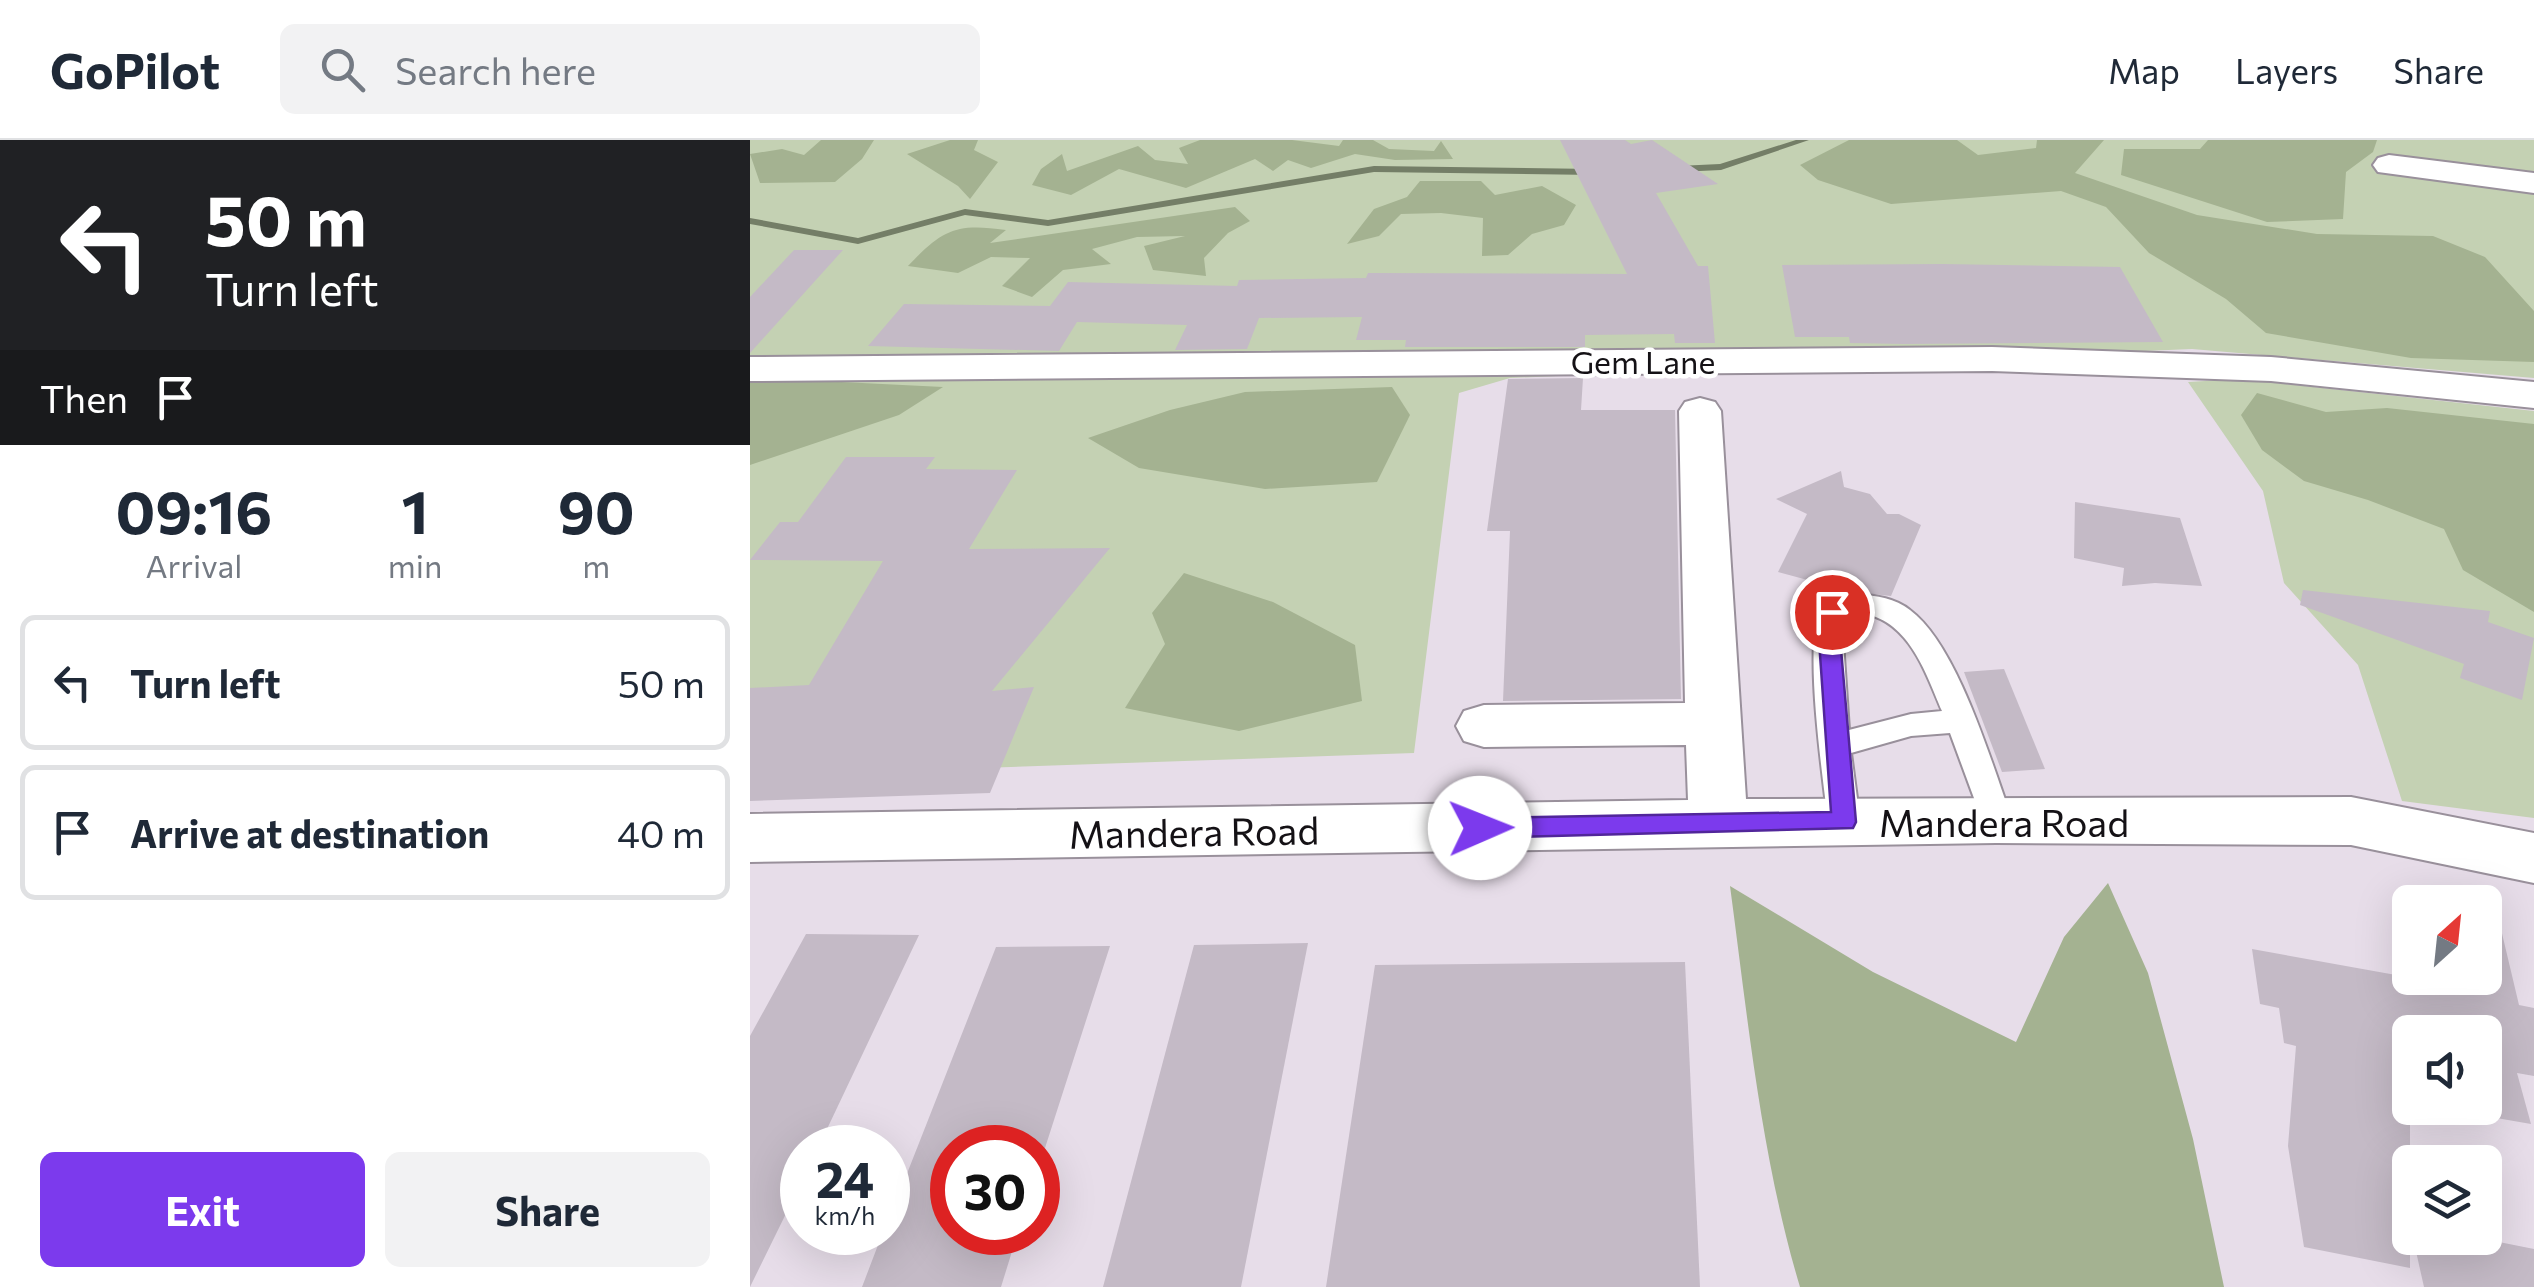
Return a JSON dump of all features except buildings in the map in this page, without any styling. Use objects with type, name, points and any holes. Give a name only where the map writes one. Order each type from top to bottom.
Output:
[{"type":"street","points":[[2388,165],[2534,183]]},
{"type":"street","name":"Gem Lane","points":[[750,369],[1992,359],[2271,369],[2534,395]]},
{"type":"street","points":[[1700,411],[1718,823]]},
{"type":"street","points":[[1484,726],[1714,724]]},
{"type":"street","name":"Mandera Road","points":[[750,838],[1996,819],[2351,822],[2534,858]]},
{"type":"lane","points":[[1844,822],[1828,626],[1832,612],[1847,604],[1866,604],[1905,619],[1920,634],[1961,721],[1996,819]]},
{"type":"lane","points":[[1835,746],[1911,725],[1961,721]]},
{"type":"green space","points":[[750,140],[2534,140],[2534,378],[2192,349],[1510,378],[1459,393],[1414,753],[750,776]]},
{"type":"green space","points":[[821,140],[874,140],[862,159],[835,182],[760,183],[750,154],[782,149],[804,155]]},
{"type":"green space","points":[[950,140],[978,140],[974,150],[998,162],[970,199],[958,186],[907,154]]},
{"type":"green space","points":[[1200,140],[1292,140],[1339,146],[1343,140],[1373,140],[1389,149],[1434,151],[1441,141],[1453,159],[1395,160],[1355,154],[1311,168],[1288,160],[1273,171],[1255,159],[1186,188],[1119,169],[1071,195],[1032,185],[1041,169],[1062,154],[1067,171],[1138,146],[1155,160],[1188,164],[1179,148]]},
{"type":"green space","points":[[1849,140],[1957,140],[1978,155],[2036,148],[2037,140],[2104,140],[2075,173],[2197,215],[2317,234],[2433,236],[2485,257],[2534,311],[2534,362],[2411,358],[2266,333],[2226,299],[2149,253],[2106,207],[2061,191],[1891,204],[1818,180],[1800,165]]},
{"type":"green space","points":[[2208,140],[2377,140],[2373,152],[2346,172],[2343,219],[2267,222],[2121,175],[2124,149],[2200,149]]},
{"type":"green space","points":[[1420,181],[1481,181],[1495,195],[1542,186],[1576,205],[1564,225],[1532,234],[1508,255],[1482,256],[1483,218],[1441,213],[1401,214],[1379,236],[1347,244],[1374,209],[1407,197]]},
{"type":"green space","points":[[1235,207],[1250,221],[1228,233],[1204,258],[1206,276],[1153,270],[1144,246],[1185,236],[1137,237],[1092,249],[1111,264],[1063,270],[1032,297],[1002,286],[1030,258],[991,257],[958,273],[908,266],[941,237],[962,229],[1006,230],[990,243]]},
{"type":"green space","points":[[2239,379],[2534,411],[2534,818],[2402,801],[2358,665],[2284,583],[2263,491],[2188,382]]},
{"type":"green space","points":[[750,381],[943,387],[899,415],[750,465]]},
{"type":"green space","points":[[1392,387],[1410,415],[1377,482],[1265,489],[1139,468],[1088,438],[1170,410],[1245,392]]},
{"type":"green space","points":[[2257,393],[2326,412],[2387,408],[2534,424],[2534,612],[2463,570],[2444,529],[2304,481],[2262,450],[2241,415]]},
{"type":"green space","points":[[1184,573],[1273,602],[1355,645],[1362,701],[1239,731],[1125,708],[1165,644],[1152,613]]},
{"type":"green space","points":[[2108,883],[2148,973],[2193,1139],[2224,1287],[1800,1287],[1765,1138],[1730,886],[1873,972],[2016,1042],[2064,937]]},
{"type":"waterway","points":[[1678,169],[1721,167],[1805,140]]},
{"type":"waterway","points":[[750,221],[858,241],[965,212],[1048,223],[1374,169],[1595,172]]},
{"type":"route","points":[[1480,828],[1844,822],[1828,626],[1832,612]]}]
